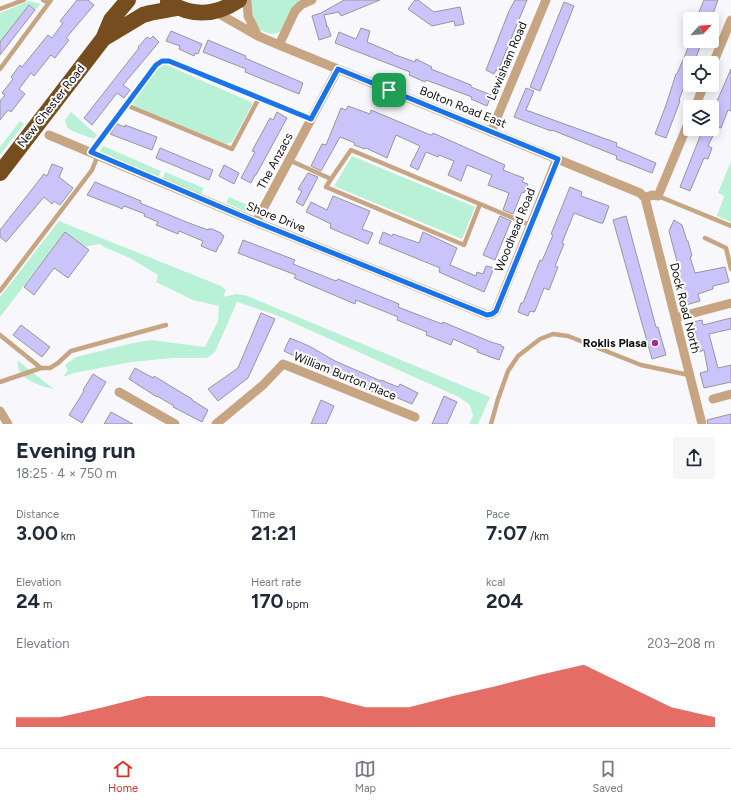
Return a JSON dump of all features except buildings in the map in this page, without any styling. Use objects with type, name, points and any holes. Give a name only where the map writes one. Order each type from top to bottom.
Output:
[{"type":"highway","name":"New Chester Road","points":[[0,173],[103,39],[111,20],[128,0]]},
{"type":"highway","points":[[168,2],[200,13],[216,12],[239,0]]},
{"type":"highway","name":"New Chester Road","points":[[103,39],[168,2]]},
{"type":"street","points":[[247,0],[248,16],[258,36]]},
{"type":"street","points":[[279,45],[295,11],[301,5],[312,0]]},
{"type":"street","name":"Lewisham Road","points":[[490,132],[546,0]]},
{"type":"street","name":"Bolton Road East","points":[[216,12],[258,36],[640,193],[645,198]]},
{"type":"street","points":[[716,56],[731,20]]},
{"type":"street","name":"The Anzacs","points":[[256,222],[338,69]]},
{"type":"street","name":"Shore Drive","points":[[49,135],[256,222],[487,315],[496,311]]},
{"type":"street","points":[[645,198],[652,195],[658,196],[683,136]]},
{"type":"street","name":"Woodhead Road","points":[[496,311],[558,159]]},
{"type":"street","name":"Dock Road North","points":[[645,198],[702,424]]},
{"type":"street","points":[[675,318],[731,303]]},
{"type":"street","name":"William Burton Place","points":[[216,424],[263,385],[283,364],[415,417]]},
{"type":"street","points":[[119,392],[175,424]]},
{"type":"street","points":[[713,399],[731,394]]},
{"type":"street","points":[[0,411],[8,424]]},
{"type":"lane","points":[[0,10],[24,0]]},
{"type":"lane","points":[[0,69],[50,1],[43,0]]},
{"type":"lane","points":[[0,291],[92,170],[94,154],[126,105],[156,65],[162,61],[169,61],[311,119]]},
{"type":"lane","points":[[126,105],[232,149],[259,98]]},
{"type":"lane","points":[[480,204],[464,245],[326,187],[351,150],[480,204],[530,225]]},
{"type":"lane","points":[[289,160],[331,179]]},
{"type":"lane","points":[[658,196],[731,226]]},
{"type":"lane","points":[[705,238],[726,248],[731,269]]},
{"type":"lane","points":[[0,382],[41,368],[50,368],[58,363],[71,350],[166,325]]},
{"type":"lane","points":[[491,424],[508,371],[518,356],[540,339],[553,334],[568,336],[641,365],[690,375]]},
{"type":"lane","points":[[0,335],[41,368]]},
{"type":"green space","points":[[252,0],[303,0],[292,8],[280,31],[271,34],[259,29],[257,26],[251,6]]},
{"type":"green space","points":[[29,1],[41,4],[35,10],[29,5],[0,42],[0,13]]},
{"type":"green space","points":[[164,64],[253,103],[232,142],[226,144],[223,143],[134,106],[133,100],[160,65]]},
{"type":"green space","points":[[71,112],[97,135],[94,139],[72,131],[67,127],[65,120]]},
{"type":"green space","points":[[20,121],[24,124],[0,155],[0,147]]},
{"type":"green space","points":[[103,146],[161,171],[159,176],[102,154],[100,151]]},
{"type":"green space","points":[[352,156],[475,207],[462,239],[334,186]]},
{"type":"green space","points":[[731,161],[731,222],[717,216],[724,196],[718,193]]},
{"type":"green space","points":[[165,172],[204,188],[201,194],[163,178]]},
{"type":"green space","points":[[229,197],[252,207],[249,213],[226,203]]},
{"type":"green space","points":[[59,221],[221,286],[226,290],[223,297],[236,294],[245,295],[490,397],[478,424],[469,424],[473,416],[470,405],[459,397],[276,315],[237,302],[215,352],[207,358],[173,358],[131,362],[74,373],[63,377],[68,370],[65,365],[76,357],[133,343],[151,340],[205,347],[218,321],[219,306],[193,300],[156,282],[158,275],[130,258],[100,244],[84,247],[65,232],[0,317],[0,297]]},
{"type":"green space","points":[[17,360],[54,389],[39,385],[21,374]]},
{"type":"place","name":"Roklis Plasa","points":[[655,343]]},
{"type":"route","points":[[162,61],[169,61],[311,119],[338,69],[389,90],[558,159],[496,311],[492,314],[487,315],[256,222],[91,152],[156,65],[162,61]]}]
